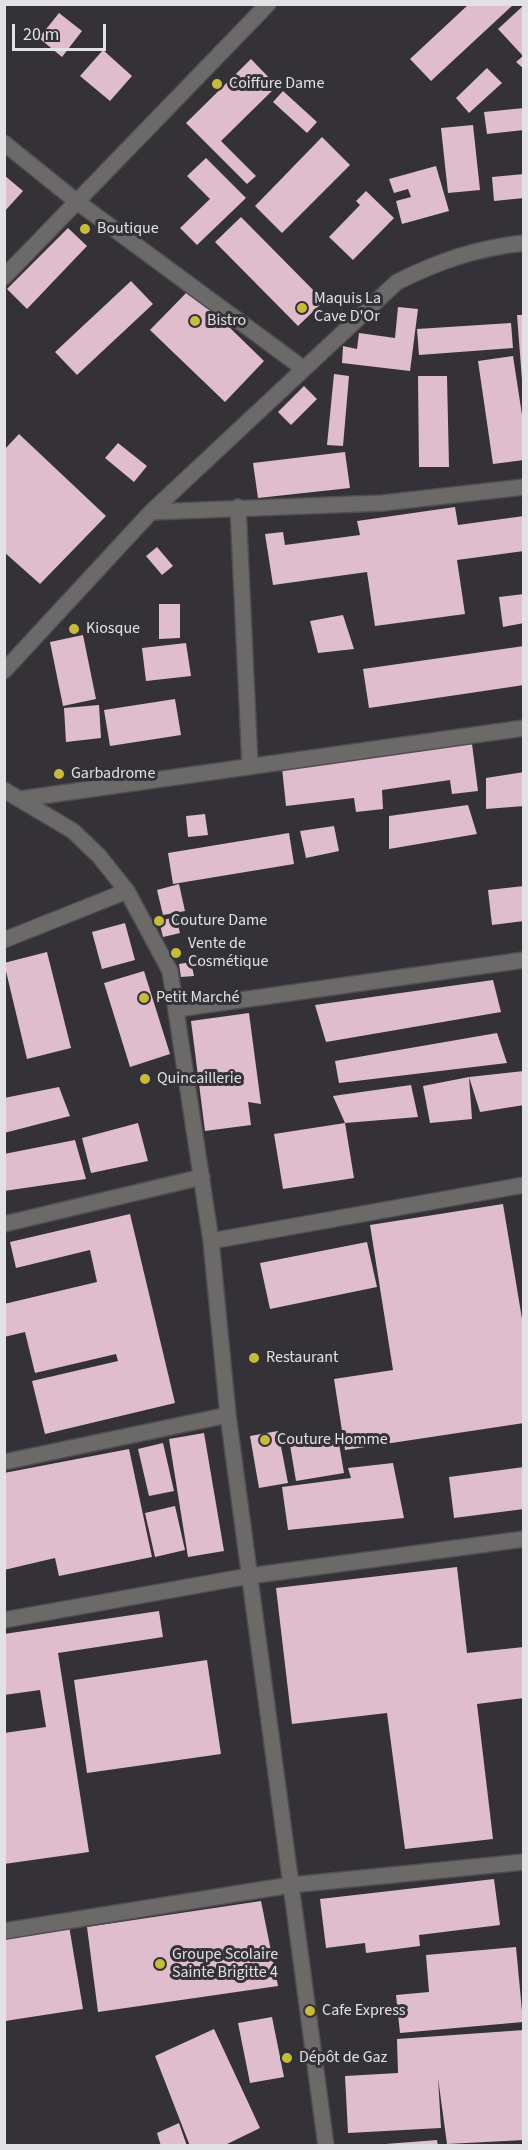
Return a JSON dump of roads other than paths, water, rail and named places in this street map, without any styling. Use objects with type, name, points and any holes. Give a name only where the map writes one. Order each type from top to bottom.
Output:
[{"type":"street","points":[[4,277],[268,4]]},
{"type":"street","points":[[4,143],[76,201],[304,369]]},
{"type":"street","points":[[4,671],[151,512],[397,282],[434,263],[473,251],[524,243]]},
{"type":"street","points":[[151,512],[383,503],[524,487]]},
{"type":"street","points":[[238,507],[250,765]]},
{"type":"street","points":[[20,799],[524,728]]},
{"type":"street","points":[[4,790],[73,831],[99,856],[127,891],[170,971],[211,1241],[228,1415],[326,2145]]},
{"type":"street","points":[[4,940],[127,891]]},
{"type":"street","points":[[177,1009],[524,960]]},
{"type":"street","points":[[4,1224],[202,1177]]},
{"type":"street","points":[[211,1241],[524,1185]]},
{"type":"street","points":[[4,1462],[228,1415]]},
{"type":"street","points":[[4,1620],[249,1576],[524,1539]]},
{"type":"street","points":[[4,1931],[291,1885],[524,1862]]},
{"type":"place","name":"Coiffure Dame","points":[[217,84]]},
{"type":"place","name":"Boutique","points":[[85,229]]},
{"type":"place","name":"Maquis La Cave D'Or","points":[[302,308]]},
{"type":"place","name":"Bistro","points":[[195,321]]},
{"type":"place","name":"Kiosque","points":[[74,629]]},
{"type":"place","name":"Garbadrome","points":[[59,774]]},
{"type":"place","name":"Couture Dame","points":[[159,921]]},
{"type":"place","name":"Vente de Cosmétique","points":[[176,953]]},
{"type":"place","name":"Petit Marché","points":[[144,998]]},
{"type":"place","name":"Quincaillerie","points":[[145,1079]]},
{"type":"place","name":"Restaurant","points":[[254,1358]]},
{"type":"place","name":"Couture Homme","points":[[265,1440]]},
{"type":"place","name":"Groupe Scolaire Sainte Brigitte 4","points":[[160,1964]]},
{"type":"place","name":"Cafe Express","points":[[310,2011]]},
{"type":"place","name":"Dépôt de Gaz","points":[[287,2058]]}]
